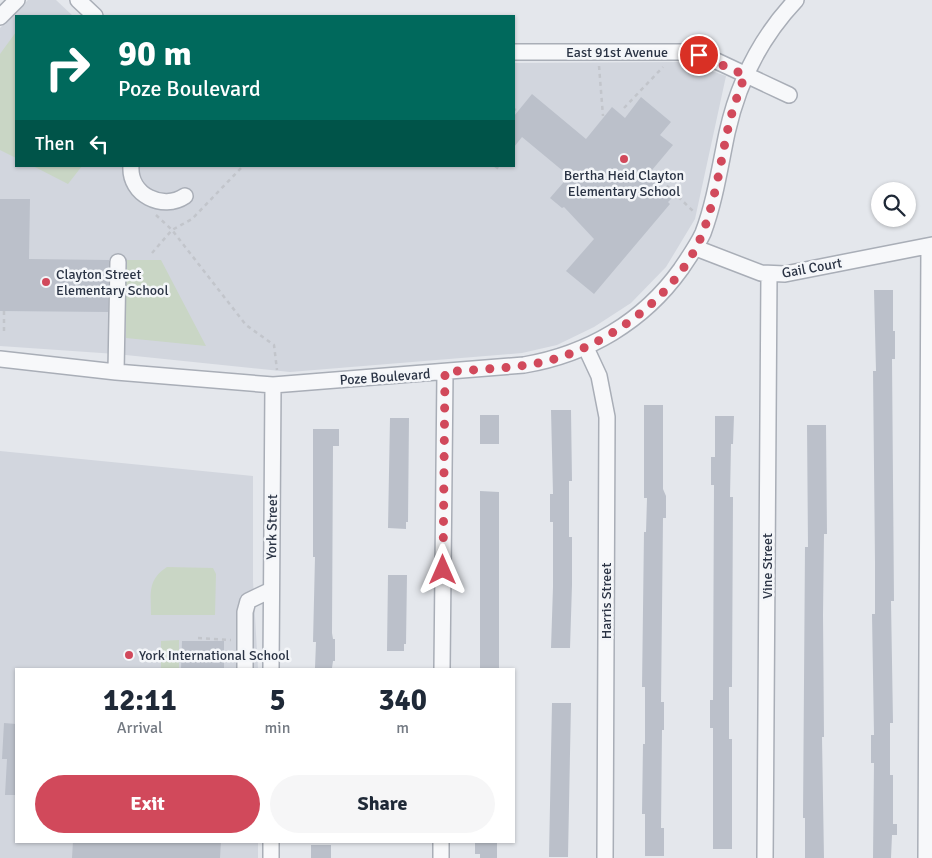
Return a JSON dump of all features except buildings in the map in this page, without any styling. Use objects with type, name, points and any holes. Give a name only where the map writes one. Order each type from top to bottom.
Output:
[{"type":"street","points":[[0,17],[17,0]]},
{"type":"street","points":[[78,0],[94,15]]},
{"type":"street","name":"Poze Boulevard","points":[[0,359],[116,372],[273,385],[445,372],[544,362],[586,348],[627,324],[643,311],[662,293],[696,248],[714,194],[727,131],[745,75],[766,36],[796,0]]},
{"type":"street","name":"East 91st Avenue","points":[[515,52],[689,52],[710,58],[789,95]]},
{"type":"street","points":[[131,167],[134,182],[148,197],[155,201],[171,203],[185,196]]},
{"type":"street","points":[[926,858],[931,246]]},
{"type":"street","name":"Gail Court","points":[[696,248],[768,274],[786,274],[931,246]]},
{"type":"street","points":[[116,372],[118,262]]},
{"type":"street","name":"Vine Street","points":[[765,858],[768,274]]},
{"type":"street","name":"Harris Street","points":[[586,348],[599,376],[607,418],[605,858]]},
{"type":"street","points":[[442,668],[445,372]]},
{"type":"street","name":"York Street","points":[[271,668],[273,385]]},
{"type":"street","points":[[245,668],[245,612],[248,601],[271,590]]},
{"type":"street","points":[[271,843],[271,858]]},
{"type":"street","points":[[441,843],[441,858]]},
{"type":"path","points":[[599,66],[603,116]]},
{"type":"path","points":[[624,108],[663,67]]},
{"type":"path","points":[[152,253],[172,230],[192,220],[242,167]]},
{"type":"path","points":[[661,180],[693,211]]},
{"type":"path","points":[[151,210],[172,230],[246,325],[274,345],[278,370]]},
{"type":"path","points":[[4,311],[4,334]]},
{"type":"path","points":[[198,638],[245,641]]},
{"type":"shaded area","points":[[28,0],[56,0],[72,15],[15,15],[15,167],[515,167],[515,63],[687,62],[726,76],[695,219],[666,267],[631,303],[594,327],[557,345],[522,353],[290,372],[116,354],[0,346],[0,28]]},
{"type":"shaded area","name":"York International School","points":[[0,451],[253,476],[253,581],[258,668],[15,668],[15,843],[258,843],[258,858],[0,858]]},
{"type":"green space","points":[[15,33],[15,158],[0,150],[0,54]]},
{"type":"green space","points":[[35,167],[81,167],[68,184]]},
{"type":"green space","points":[[126,260],[161,260],[206,346],[126,338]]},
{"type":"green space","points":[[167,567],[213,568],[216,574],[215,615],[151,615],[153,582]]},
{"type":"green space","points":[[179,640],[179,668],[161,668],[161,641]]},
{"type":"place","name":"Bertha Heid Clayton Elementary School","points":[[624,159]]},
{"type":"place","name":"Clayton Street Elementary School","points":[[46,282]]},
{"type":"place","name":"York International School","points":[[129,655]]},
{"type":"route","points":[[443,570],[445,372],[524,366],[544,362],[586,348],[627,324],[662,293],[696,248],[703,231],[714,194],[727,131],[745,75],[710,58],[699,55]]}]
